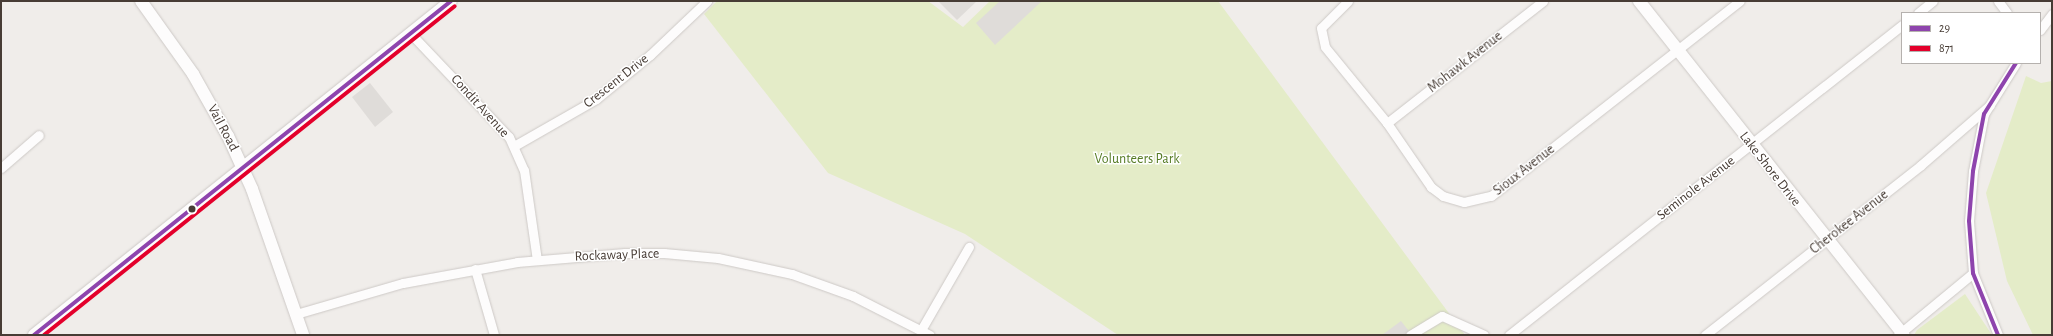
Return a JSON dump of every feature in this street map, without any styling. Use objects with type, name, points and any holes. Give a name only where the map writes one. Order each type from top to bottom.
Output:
[{"type":"street","name":"Vail Road","points":[[141,1],[193,74],[243,166],[303,335]]},
{"type":"street","points":[[34,335],[243,166],[413,36],[451,1]]},
{"type":"street","name":"Crescent Drive","points":[[514,146],[596,99],[650,55],[707,1]]},
{"type":"street","name":"Sioux Avenue","points":[[1348,1],[1325,20],[1320,34],[1325,47],[1387,124],[1437,192],[1456,201],[1478,201],[1491,196],[1740,1]]},
{"type":"street","name":"Mohawk Avenue","points":[[1387,124],[1543,1]]},
{"type":"street","name":"Lake Shore Drive","points":[[1638,1],[1901,334]]},
{"type":"street","points":[[1919,12],[1933,1]]},
{"type":"street","points":[[1998,1],[2006,12]]},
{"type":"street","points":[[2041,29],[2052,14]]},
{"type":"street","name":"Seminole Avenue","points":[[1509,335],[1901,26]]},
{"type":"street","name":"Condit Avenue","points":[[413,36],[461,84],[514,146],[530,197],[537,260]]},
{"type":"street","points":[[1998,335],[1973,273],[1968,221],[1973,171],[1984,114],[2015,64]]},
{"type":"street","name":"Cherokee Avenue","points":[[1705,335],[1827,240],[1990,105]]},
{"type":"street","points":[[1,168],[38,135]]},
{"type":"street","points":[[921,330],[969,246]]},
{"type":"street","name":"Rockaway Place","points":[[296,314],[403,283],[474,269],[537,260],[656,253],[757,265],[820,283],[930,335]]},
{"type":"street","points":[[474,269],[494,335]]},
{"type":"street","points":[[1901,334],[1973,273]]},
{"type":"street","points":[[1410,335],[1442,316],[1484,335]]},
{"type":"green space","name":"Volunteers Park","points":[[717,1],[928,1],[963,27],[990,1],[1218,1],[1465,335],[1118,335],[965,234],[828,173],[704,14]]},
{"type":"green space","points":[[2026,76],[2041,83],[2052,81],[2052,335],[2033,335],[2007,281],[1986,193]]},
{"type":"green space","points":[[1965,294],[1992,335],[1914,335],[1917,330]]},
{"type":"shaded area","points":[[938,1],[977,1],[957,20]]},
{"type":"shaded area","points":[[1000,1],[1042,1],[995,45],[976,23]]},
{"type":"shaded area","points":[[370,83],[393,112],[375,127],[352,97]]},
{"type":"shaded area","points":[[1401,321],[1412,335],[1382,335]]},
{"type":"transit line","name":"29","points":[[34,335],[451,1]]},
{"type":"transit line","name":"871","points":[[44,335],[455,6]]},
{"type":"transit line","name":"29","points":[[1998,335],[1973,273],[1969,221],[1973,171],[1984,114],[2015,64]]}]
